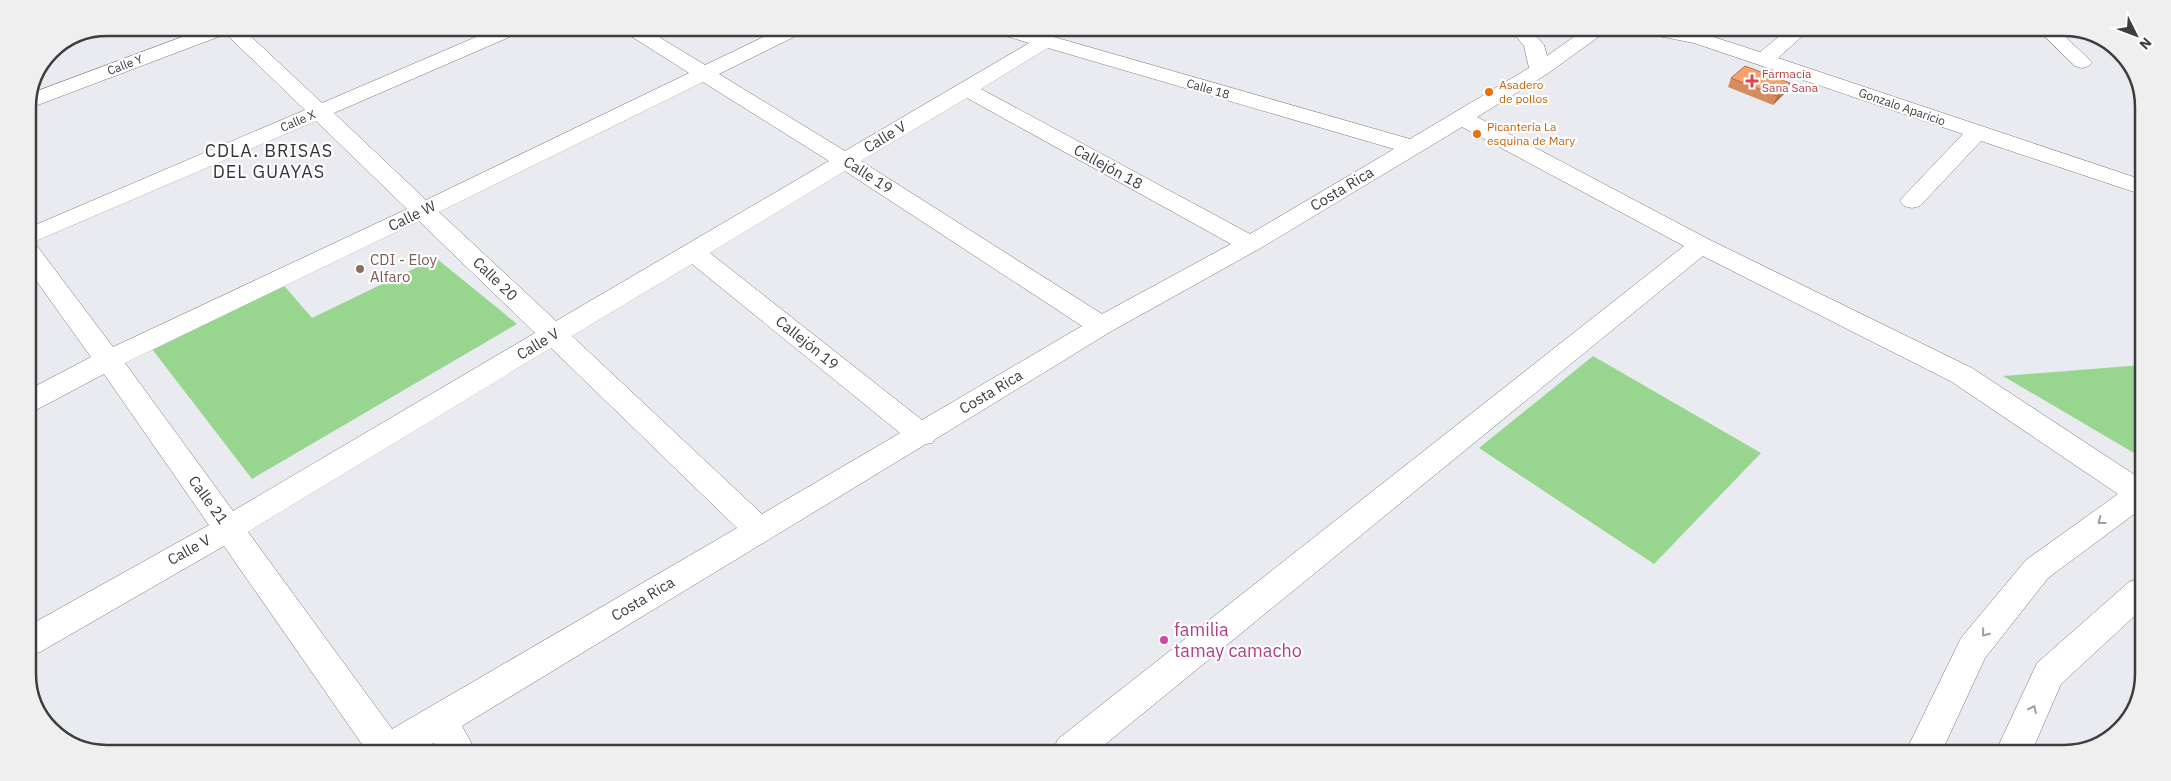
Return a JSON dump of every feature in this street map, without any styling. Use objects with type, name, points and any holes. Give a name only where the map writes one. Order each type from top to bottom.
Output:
[{"type":"street","name":"Calle Y","points":[[37,99],[202,36]]},
{"type":"street","name":"Calle 20","points":[[239,36],[759,530]]},
{"type":"street","name":"Calle X","points":[[36,234],[495,36]]},
{"type":"street","name":"Calle 19","points":[[644,36],[845,161],[1101,326]]},
{"type":"street","name":"Calle W","points":[[36,398],[108,360],[781,36]]},
{"type":"street","name":"Calle 18","points":[[1026,36],[1413,147]]},
{"type":"street","points":[[1526,36],[1534,45],[1540,70]]},
{"type":"street","name":"Costa Rica","points":[[409,745],[448,736],[759,530],[922,435],[1101,326],[1250,244],[1462,118],[1540,70],[1587,36]]},
{"type":"street","name":"Gonzalo Aparicio","points":[[1687,36],[1698,38],[2135,185]]},
{"type":"street","points":[[1762,60],[1792,36]]},
{"type":"street","points":[[2053,36],[2082,62]]},
{"type":"street","name":"Calle V","points":[[36,637],[229,528],[1045,42]]},
{"type":"street","name":"Callejón 18","points":[[966,89],[1250,244]]},
{"type":"street","points":[[1462,118],[1701,245],[1962,375],[2135,490]]},
{"type":"street","points":[[1912,201],[1977,132]]},
{"type":"street","points":[[1079,745],[1701,245]]},
{"type":"street","name":"Callejón 19","points":[[693,252],[922,435]]},
{"type":"street","name":"Calle 21","points":[[36,263],[108,360],[383,745]]},
{"type":"street","points":[[1927,745],[1973,648],[2037,569],[2135,497]]},
{"type":"street","points":[[2017,745],[2049,674],[2135,596]]},
{"type":"green space","points":[[436,258],[517,324],[252,479],[152,349],[281,282],[312,318]]},
{"type":"green space","points":[[1593,356],[1761,453],[1654,564],[1479,448]]},
{"type":"green space","points":[[2135,366],[2135,453],[2134,453],[2003,376]]},
{"type":"building","points":[[1745,66],[1790,83],[1777,96],[1731,78]]},
{"type":"place","name":"Farmacia Sana Sana","points":[[1752,81]]},
{"type":"place","name":"Asadero de pollos","points":[[1489,92]]},
{"type":"place","name":"Picantería La esquina de Mary","points":[[1477,134]]},
{"type":"place","name":"CDI - Eloy Alfaro","points":[[360,269]]},
{"type":"place","name":"familia tamay camacho","points":[[1164,640]]},
{"type":"district","name":"CDLA. BRISAS DEL GUAYAS","points":[[269,161]]}]
